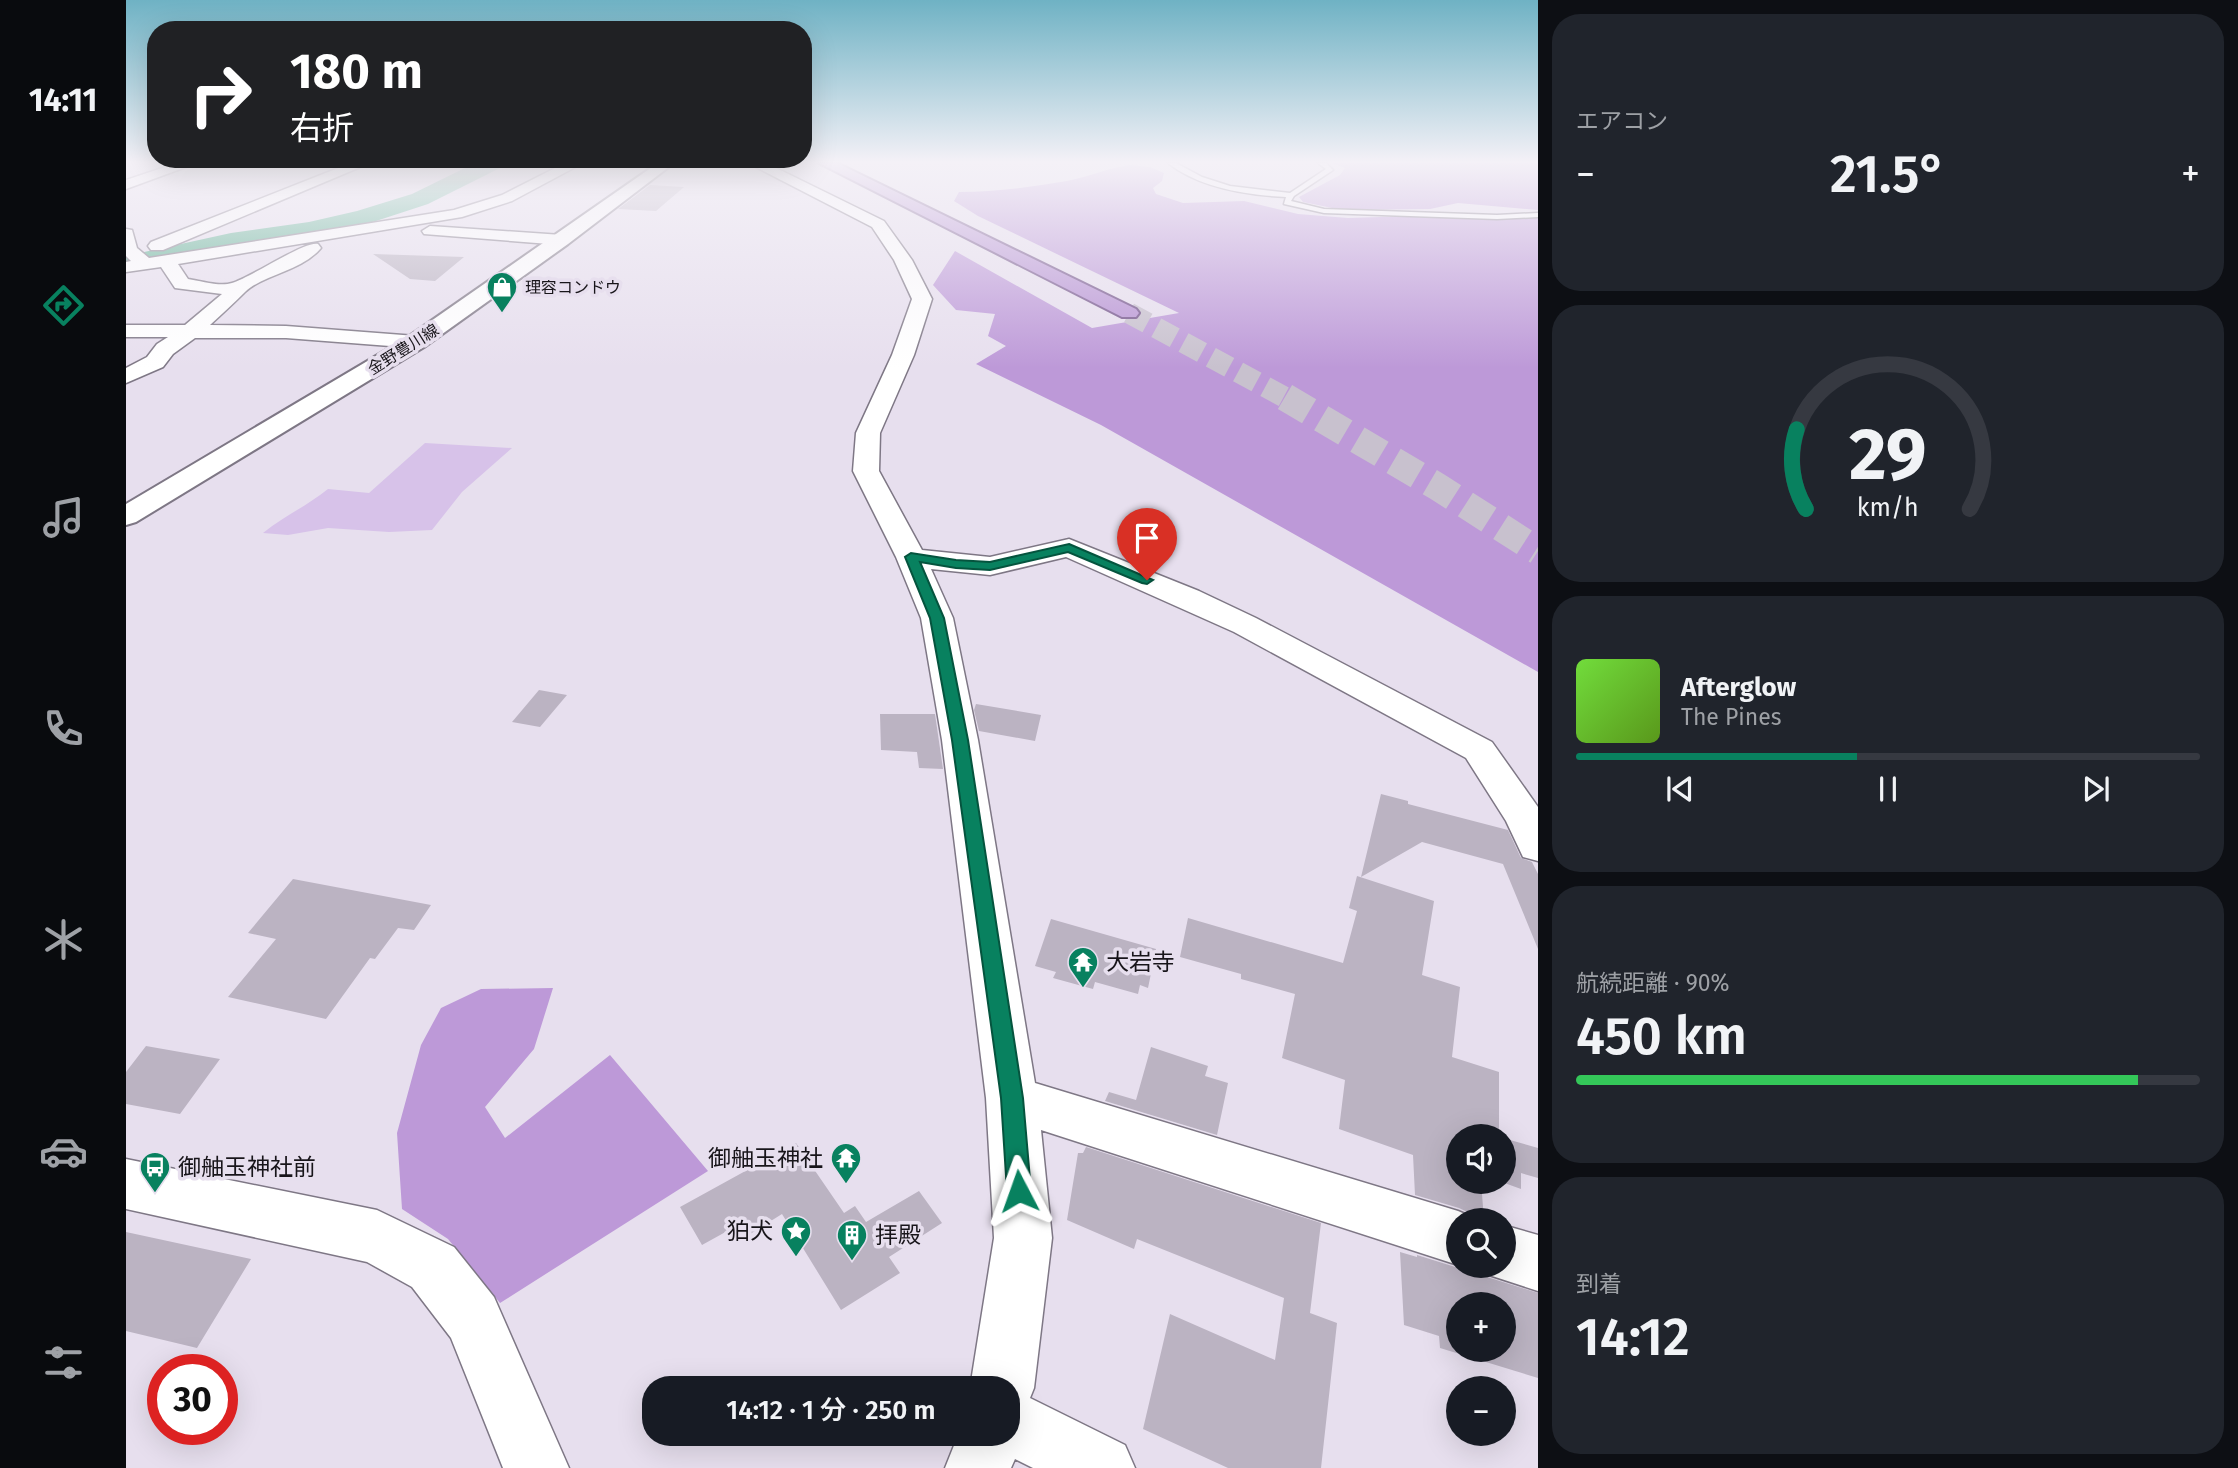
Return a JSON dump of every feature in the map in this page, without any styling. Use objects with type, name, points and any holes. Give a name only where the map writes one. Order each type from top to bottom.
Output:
[{"type":"highway","points":[[966,232],[1133,313],[971,232]]},
{"type":"main road","name":"金野豊川線","points":[[126,516],[416,342],[574,232]]},
{"type":"street","points":[[135,259],[195,232]]},
{"type":"street","points":[[135,259],[166,260],[352,232]]},
{"type":"street","points":[[433,232],[562,240]]},
{"type":"street","points":[[883,232],[903,260],[922,299],[903,355],[868,433],[866,471],[911,557],[937,618],[960,740],[1012,1098],[1023,1238],[1004,1376]]},
{"type":"street","points":[[126,234],[129,250],[135,259]]},
{"type":"street","points":[[166,260],[182,284],[233,290],[293,261],[312,248]]},
{"type":"street","points":[[126,376],[155,362],[165,349],[191,331],[236,292],[233,290]]},
{"type":"street","points":[[126,331],[286,332],[416,342]]},
{"type":"street","points":[[911,557],[990,566],[1069,548],[1188,598],[1479,750],[1526,820],[1538,847]]},
{"type":"street","points":[[1012,1098],[1446,1234]]},
{"type":"street","points":[[126,1184],[377,1237],[433,1267],[473,1318],[536,1468]]},
{"type":"street","points":[[1516,1256],[1538,1264]]},
{"type":"street","points":[[1020,1427],[1102,1468]]},
{"type":"street","points":[[978,1468],[987,1446]]},
{"type":"shaded area","points":[[1010,232],[1538,232],[1538,672],[1101,425],[976,364],[1006,346],[988,336],[995,314],[956,310],[933,285],[955,251],[1092,328],[1179,313]]},
{"type":"shaded area","points":[[425,443],[512,448],[462,492],[432,530],[389,532],[328,528],[288,535],[263,533],[328,489],[369,493]]},
{"type":"shaded area","points":[[553,988],[534,1049],[485,1107],[505,1138],[610,1055],[708,1171],[500,1303],[448,1239],[402,1209],[397,1133],[421,1045],[441,1008],[481,989]]},
{"type":"building","points":[[373,254],[464,257],[435,281],[410,279]]},
{"type":"building","points":[[539,690],[567,695],[540,727],[512,722]]},
{"type":"building","points":[[976,704],[1041,715],[1035,741],[979,731],[974,710]]},
{"type":"building","points":[[880,714],[935,714],[943,769],[919,768],[917,752],[881,750]]},
{"type":"building","points":[[1381,794],[1408,801],[1408,804],[1508,830],[1521,858],[1532,862],[1538,874],[1538,949],[1503,864],[1422,842],[1361,877]]},
{"type":"building","points":[[1357,876],[1434,901],[1422,975],[1460,987],[1452,1057],[1499,1072],[1499,1124],[1446,1124],[1446,1194],[1482,1194],[1483,1208],[1459,1208],[1415,1195],[1413,1155],[1339,1129],[1345,1080],[1282,1058],[1295,994],[1241,979],[1241,974],[1180,957],[1188,918],[1343,963],[1357,911],[1349,908]]},
{"type":"building","points":[[293,879],[431,905],[414,930],[398,928],[375,959],[370,958],[326,1019],[228,997],[276,939],[248,933]]},
{"type":"building","points":[[1051,919],[1156,949],[1148,988],[1140,985],[1138,994],[1095,982],[1093,989],[1053,978],[1056,972],[1035,966]]},
{"type":"building","points":[[146,1046],[220,1059],[180,1114],[126,1104],[126,1072]]},
{"type":"building","points":[[1151,1047],[1208,1066],[1205,1076],[1228,1083],[1217,1135],[1105,1101],[1109,1092],[1136,1100]]},
{"type":"building","points":[[1516,1142],[1538,1148],[1538,1178],[1521,1173],[1521,1189],[1516,1187]]},
{"type":"building","points":[[796,1143],[844,1213],[855,1206],[866,1222],[919,1191],[942,1223],[889,1257],[900,1273],[841,1310],[782,1214],[747,1236],[740,1224],[702,1245],[680,1207]]},
{"type":"building","points":[[1086,1147],[1321,1223],[1310,1313],[1337,1323],[1321,1468],[1228,1468],[1143,1429],[1170,1314],[1275,1360],[1284,1298],[1137,1239],[1134,1249],[1067,1220],[1078,1153],[1083,1153]]},
{"type":"building","points":[[126,1232],[251,1259],[197,1348],[126,1331]]},
{"type":"building","points":[[1400,1252],[1446,1264],[1446,1278],[1490,1278],[1538,1293],[1538,1378],[1486,1362],[1516,1362],[1516,1292],[1446,1292],[1446,1350],[1440,1348],[1439,1336],[1404,1325]]},
{"type":"waterway","points":[[126,264],[231,241],[298,232]]},
{"type":"tunnel","points":[[1129,313],[1288,399]]},
{"type":"tunnel","points":[[1285,397],[1438,487],[1538,551]]},
{"type":"place","name":"理容コンドウ","points":[[502,314]]},
{"type":"place","name":"大岩寺","points":[[1083,989]]},
{"type":"place","name":"御舳玉神社","points":[[846,1185]]},
{"type":"place","name":"御舳玉神社前","points":[[155,1194]]},
{"type":"place","name":"狛犬","points":[[796,1258]]},
{"type":"place","name":"拝殿","points":[[852,1262]]},
{"type":"route","points":[[1019,1191],[1012,1098],[960,740],[937,618],[911,557],[990,566],[1069,548],[1147,580]]}]
